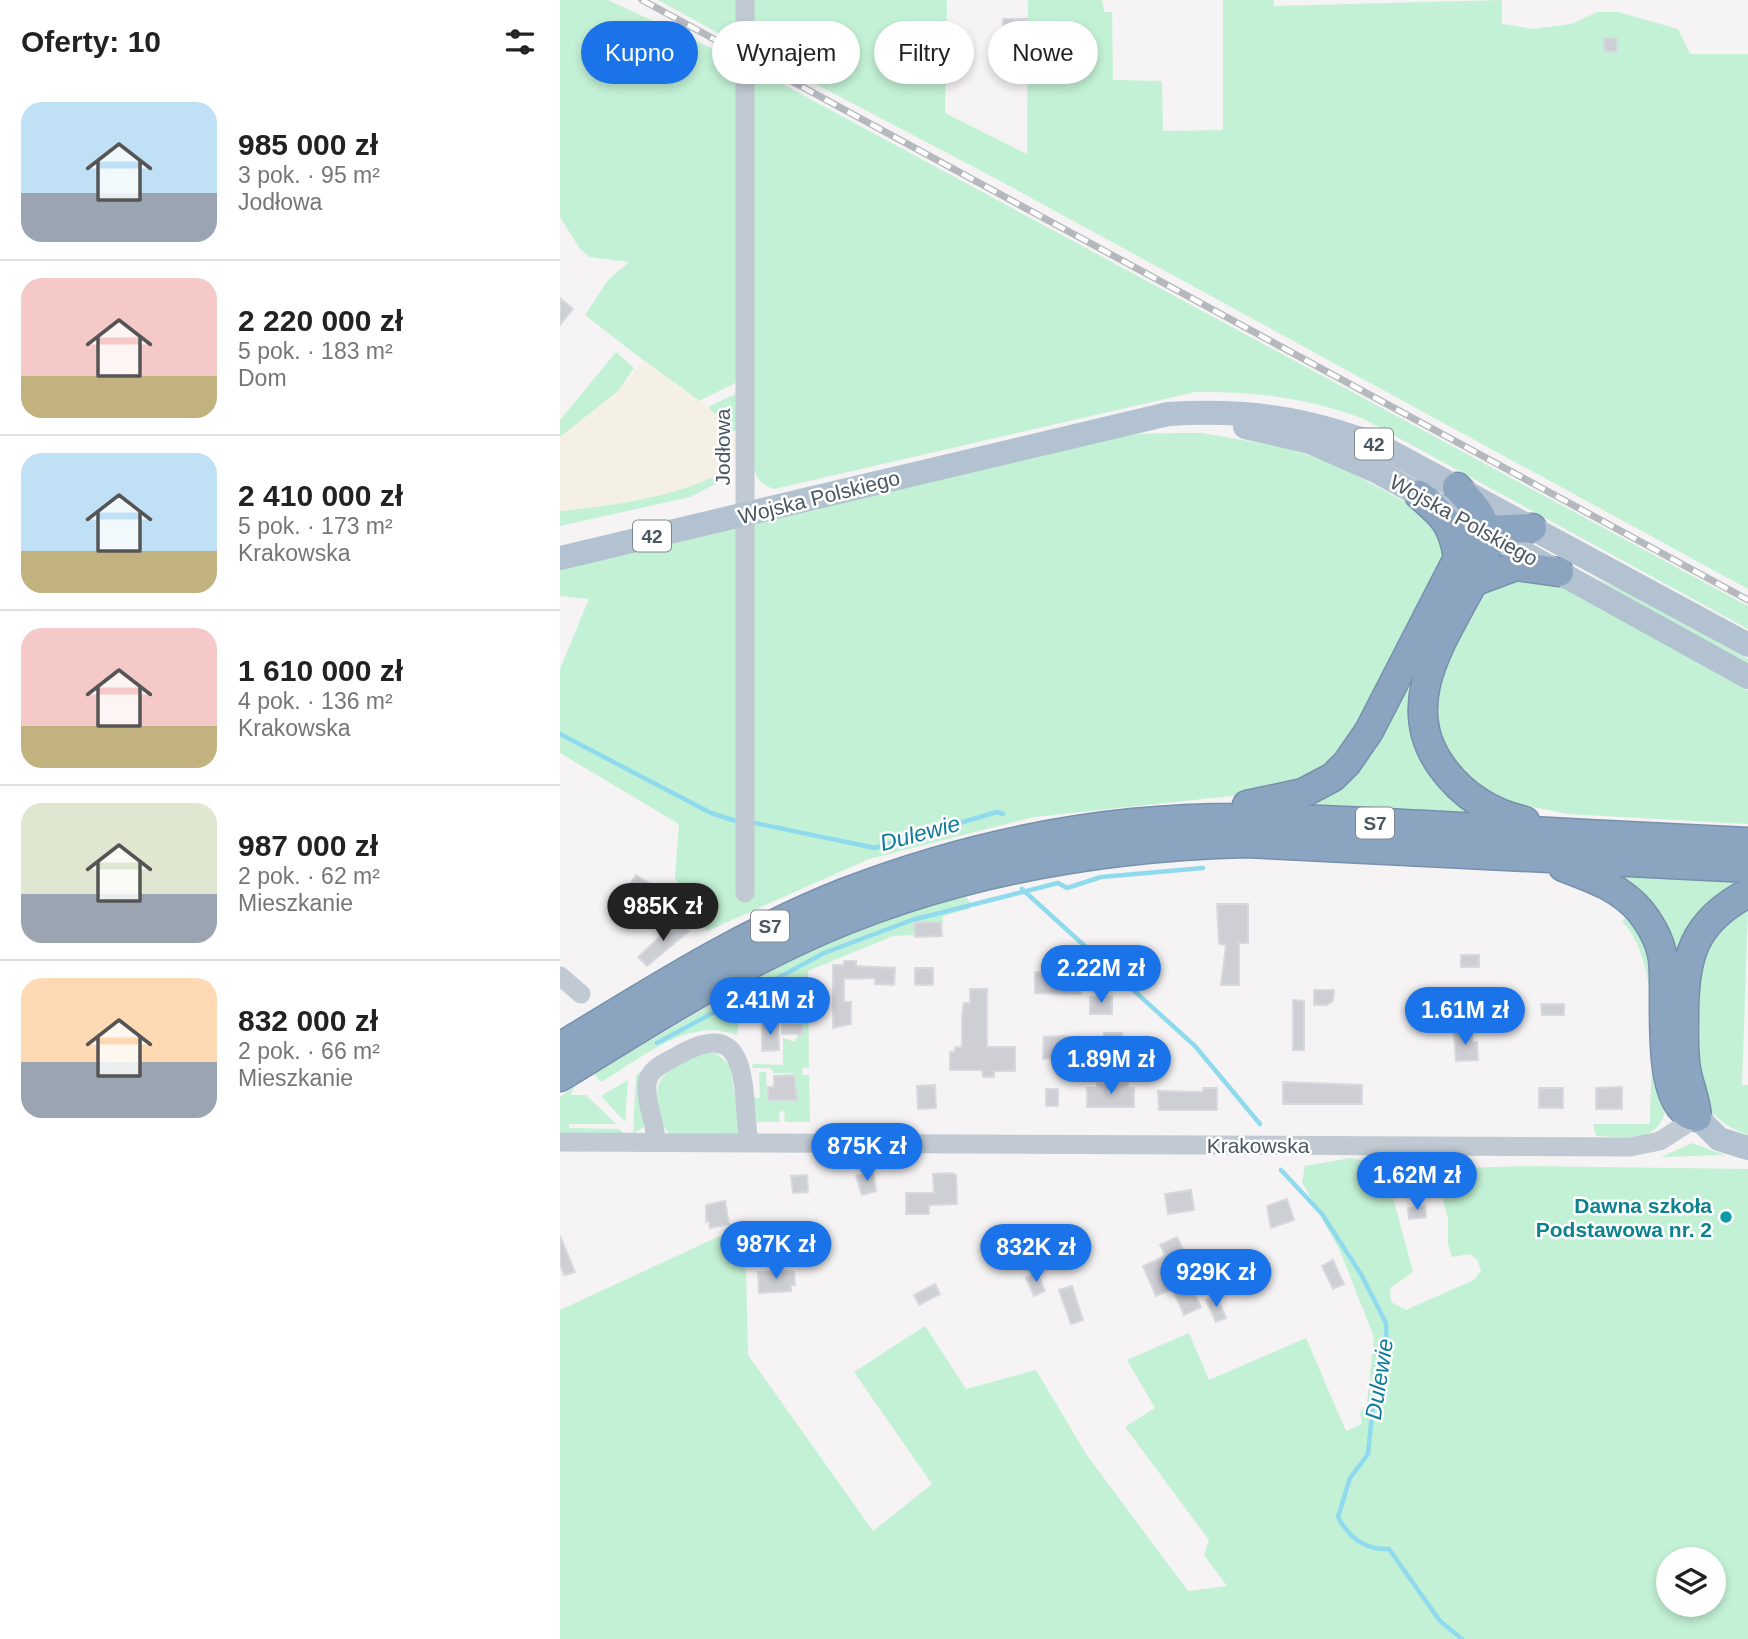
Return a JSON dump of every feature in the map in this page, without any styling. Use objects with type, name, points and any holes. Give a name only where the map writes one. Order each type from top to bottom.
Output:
[{"type":"highway","points":[[1457,486],[1478,509],[1487,547],[1473,582],[1433,658],[1424,681],[1422,705],[1428,741],[1450,777],[1480,804],[1508,817],[1582,834]]},
{"type":"highway","points":[[1419,495],[1438,510],[1454,532],[1458,558]]},
{"type":"highway","points":[[1168,821],[1293,797],[1318,787],[1340,771],[1369,731],[1458,558],[1485,530],[1532,528]]},
{"type":"highway","points":[[1473,582],[1516,566],[1559,572]]},
{"type":"highway","name":"S7","points":[[560,1047],[718,953],[845,893],[913,869],[1012,842],[1087,829],[1168,821],[1269,818],[1748,842]]},
{"type":"highway","name":"S7","points":[[560,1077],[692,996],[794,942],[895,901],[1017,867],[1111,852],[1247,843],[1748,868]]},
{"type":"highway","points":[[1538,857],[1612,887],[1633,903],[1648,922],[1664,962],[1669,1078],[1681,1109],[1688,1116],[1697,1117],[1684,1049],[1685,969],[1691,950],[1709,922],[1726,906],[1748,893]]},
{"type":"main road","name":"Wojska Polskiego","points":[[560,558],[1168,414],[1200,411],[1262,414],[1345,433],[1384,448],[1748,645]]},
{"type":"main road","name":"Wojska Polskiego","points":[[1077,435],[1172,425],[1235,425],[1284,434],[1333,450],[1485,530],[1748,677]]},
{"type":"main road","points":[[1697,1117],[1719,1139],[1748,1148]]},
{"type":"street","name":"Jodłowa","points":[[745,0],[745,894]]},
{"type":"street","points":[[560,976],[580,994]]},
{"type":"street","points":[[656,1142],[647,1088],[649,1076],[657,1068],[700,1043],[710,1042],[727,1047],[741,1067],[750,1143]]},
{"type":"street","name":"Krakowska","points":[[560,1142],[1637,1147],[1660,1141],[1697,1117]]},
{"type":"green space","points":[[560,0],[608,0],[653,21],[581,21],[581,84],[698,84],[698,42],[712,48],[712,84],[737,84],[737,382],[697,402],[585,315],[608,280],[629,262],[590,257],[580,249],[560,217]]},
{"type":"green space","points":[[658,0],[739,0],[739,21],[712,21],[712,30]]},
{"type":"green space","points":[[754,0],[947,0],[947,21],[874,21],[874,84],[946,84],[945,113],[1027,154],[1027,84],[1098,84],[1098,21],[1028,21],[1028,0],[1102,0],[1104,12],[1112,12],[1113,80],[1162,81],[1163,131],[1223,130],[1223,0],[1274,0],[1274,6],[1502,0],[1502,24],[1533,29],[1572,24],[1597,12],[1618,12],[1678,29],[1690,54],[1748,54],[1748,589],[991,176],[816,84],[860,84],[860,21],[754,21]]},
{"type":"green space","points":[[751,84],[782,84],[1748,606],[1748,629],[1364,419],[1281,397],[1195,392],[774,489],[758,478],[753,467]]},
{"type":"green space","points":[[616,352],[634,368],[617,392],[560,437],[560,420]]},
{"type":"green space","points":[[735,394],[739,405],[739,429],[732,432],[708,407]]},
{"type":"green space","points":[[1201,433],[1283,447],[1335,464],[1424,512],[1450,549],[1365,722],[1317,777],[1259,793],[1034,817],[869,859],[707,931],[675,878],[679,824],[560,753],[560,669],[589,599],[560,596],[560,560],[1089,443],[1138,434]]},
{"type":"green space","points":[[720,475],[725,479],[690,497],[560,526],[560,511],[640,499]]},
{"type":"green space","points":[[1519,576],[1567,588],[1748,690],[1748,824],[1568,814],[1498,800],[1470,782],[1444,755],[1429,720],[1440,669],[1486,587]]},
{"type":"green space","points":[[1591,576],[1622,590],[1748,659],[1748,667]]},
{"type":"green space","points":[[1430,645],[1426,762],[1440,787],[1479,817],[1299,805]]},
{"type":"green space","points":[[1601,873],[1748,883],[1671,970]]},
{"type":"green space","points":[[965,896],[970,902],[969,909],[943,916],[943,924],[915,925],[915,935],[893,936],[808,971],[809,1068],[802,1068],[803,1075],[809,1075],[810,1122],[785,1122],[784,1111],[779,1112],[780,1122],[757,1122],[753,1098],[760,1098],[759,1072],[766,1072],[767,1100],[797,1100],[793,1073],[774,1073],[770,1068],[752,1068],[753,1064],[783,1065],[783,1038],[795,1042],[798,1034],[802,1033],[802,1016],[778,1017],[778,1021],[773,1021],[773,1010],[777,1010],[776,999],[758,999],[741,1006],[737,1035],[701,1031],[683,1035],[666,1042],[601,1082],[594,1074],[723,998],[823,945],[884,920]]},
{"type":"green space","points":[[1748,907],[1742,1085],[1748,1085],[1748,1135],[1727,1125],[1713,1113],[1703,1099],[1697,1084],[1694,1049],[1699,955],[1713,933]]},
{"type":"green space","points":[[1631,915],[1650,943],[1665,1112],[1661,1122],[1647,1134],[1627,1137],[1596,1136],[1593,1124],[1650,1124],[1652,1018],[1644,964],[1635,940],[1622,921]]},
{"type":"green space","points":[[701,1053],[716,1053],[730,1065],[741,1134],[671,1135],[663,1124],[657,1097],[661,1079],[673,1068]]},
{"type":"green space","points":[[646,1069],[645,1126],[633,1134],[636,1075]]},
{"type":"green space","points":[[628,1080],[625,1122],[601,1096]]},
{"type":"green space","points":[[574,1087],[571,1095],[586,1095],[616,1124],[569,1124],[569,1128],[619,1129],[625,1134],[560,1135],[560,1097]]},
{"type":"green space","points":[[1692,1143],[1725,1155],[1661,1157]]},
{"type":"green space","points":[[1350,1158],[1372,1163],[1387,1175],[1413,1272],[1390,1288],[1391,1302],[1406,1310],[1474,1280],[1481,1271],[1478,1261],[1470,1254],[1452,1257],[1448,1244],[1448,1218],[1435,1173],[1459,1168],[1527,1166],[1748,1169],[1748,1639],[560,1639],[560,1310],[735,1229],[737,1252],[746,1270],[748,1355],[873,1531],[932,1484],[854,1372],[925,1326],[966,1389],[1036,1370],[1086,1454],[1188,1591],[1227,1586],[1204,1555],[1209,1540],[1125,1427],[1155,1408],[1127,1360],[1189,1333],[1209,1380],[1306,1338],[1346,1431],[1362,1424],[1360,1413],[1367,1403],[1374,1337],[1340,1251],[1302,1182],[1305,1166]]},
{"type":"sand","points":[[644,360],[724,423],[731,431],[736,451],[725,468],[702,481],[672,492],[606,506],[560,511],[560,437],[617,392]]},
{"type":"building","points":[[1003,19],[1027,19],[1027,21]]},
{"type":"building","points":[[1604,38],[1617,38],[1617,52],[1604,51]]},
{"type":"building","points":[[560,298],[573,309],[560,325]]},
{"type":"building","points":[[636,875],[673,898],[662,917],[644,907],[636,921],[625,914],[633,899],[625,893]]},
{"type":"building","points":[[1217,904],[1248,904],[1248,943],[1239,943],[1239,985],[1221,985],[1226,945],[1219,944]]},
{"type":"building","points":[[676,922],[689,931],[647,966],[638,957]]},
{"type":"building","points":[[941,922],[942,936],[915,937],[915,923]]},
{"type":"building","points":[[1461,955],[1479,955],[1479,967],[1461,967]]},
{"type":"building","points":[[844,961],[856,961],[856,966],[895,968],[894,985],[875,984],[875,978],[844,979],[844,1002],[851,1002],[851,1024],[833,1028],[833,965],[844,965]]},
{"type":"building","points":[[915,968],[933,968],[933,985],[915,985]]},
{"type":"building","points":[[1035,972],[1081,973],[1081,994],[1035,993]]},
{"type":"building","points":[[970,989],[987,989],[987,1047],[1015,1047],[1015,1071],[994,1071],[994,1077],[983,1077],[982,1070],[950,1070],[950,1052],[955,1052],[955,1047],[962,1047],[962,1016],[964,1003],[970,1003]]},
{"type":"building","points":[[1314,990],[1334,990],[1333,1001],[1327,1005],[1314,1005]]},
{"type":"building","points":[[1112,996],[1112,1014],[1090,1014],[1090,997]]},
{"type":"building","points":[[1293,1000],[1304,1001],[1304,1050],[1293,1050]]},
{"type":"building","points":[[1541,1004],[1564,1004],[1564,1015],[1542,1015]]},
{"type":"building","points":[[782,1023],[803,1023],[802,1034],[782,1034]]},
{"type":"building","points":[[762,1024],[778,1024],[779,1050],[762,1051]]},
{"type":"building","points":[[1454,1032],[1472,1032],[1472,1042],[1477,1042],[1478,1060],[1456,1061]]},
{"type":"building","points":[[1104,1033],[1122,1033],[1122,1047],[1104,1047]]},
{"type":"building","points":[[1068,1036],[1072,1053],[1065,1053],[1065,1058],[1043,1059],[1044,1037]]},
{"type":"building","points":[[1148,1049],[1166,1049],[1166,1061],[1148,1061]]},
{"type":"building","points":[[794,1075],[797,1100],[768,1100],[768,1087],[774,1087],[774,1076]]},
{"type":"building","points":[[1283,1082],[1362,1085],[1362,1104],[1283,1104]]},
{"type":"building","points":[[1097,1083],[1128,1083],[1128,1088],[1134,1088],[1134,1107],[1087,1107],[1087,1088],[1097,1088]]},
{"type":"building","points":[[935,1085],[936,1108],[918,1109],[917,1086]]},
{"type":"building","points":[[1622,1087],[1622,1109],[1596,1109],[1596,1088]]},
{"type":"building","points":[[1203,1088],[1217,1088],[1217,1110],[1159,1110],[1158,1091],[1203,1092]]},
{"type":"building","points":[[1539,1088],[1563,1088],[1563,1108],[1539,1108]]},
{"type":"building","points":[[1046,1089],[1058,1089],[1058,1106],[1046,1106]]},
{"type":"building","points":[[873,1172],[876,1191],[862,1195],[856,1176]]},
{"type":"building","points":[[933,1174],[956,1175],[957,1204],[929,1205],[929,1214],[906,1214],[906,1193],[934,1193]]},
{"type":"building","points":[[807,1175],[808,1192],[793,1193],[791,1176]]},
{"type":"building","points":[[1191,1190],[1194,1210],[1168,1214],[1165,1194]]},
{"type":"building","points":[[1287,1199],[1294,1220],[1271,1228],[1267,1206]]},
{"type":"building","points":[[725,1201],[729,1224],[710,1228],[709,1221],[706,1222],[706,1205]]},
{"type":"building","points":[[1425,1206],[1426,1217],[1409,1219],[1408,1208]]},
{"type":"building","points":[[1019,1225],[1026,1243],[1015,1247],[1008,1229]]},
{"type":"building","points":[[560,1236],[575,1272],[564,1275],[560,1264]]},
{"type":"building","points":[[1177,1237],[1189,1262],[1170,1270],[1178,1287],[1156,1296],[1143,1266],[1162,1258],[1165,1254],[1160,1245]]},
{"type":"building","points":[[1333,1260],[1344,1284],[1333,1289],[1322,1266]]},
{"type":"building","points":[[758,1272],[794,1272],[795,1285],[791,1285],[791,1291],[759,1293]]},
{"type":"building","points":[[1037,1273],[1045,1291],[1034,1296],[1026,1278]]},
{"type":"building","points":[[935,1284],[940,1294],[919,1305],[914,1295]]},
{"type":"building","points":[[1190,1285],[1201,1307],[1184,1315],[1174,1292]]},
{"type":"building","points":[[1072,1286],[1083,1320],[1071,1324],[1059,1290]]},
{"type":"building","points":[[1216,1296],[1226,1318],[1216,1322],[1206,1300]]},
{"type":"waterway","name":"Dulewie","points":[[560,734],[711,813],[736,821]]},
{"type":"waterway","name":"Dulewie","points":[[755,823],[875,848],[997,812],[1003,814]]},
{"type":"waterway","points":[[657,1043],[824,953],[912,920],[1058,883],[1067,888],[1101,877],[1203,868]]},
{"type":"waterway","name":"Dulewie","points":[[1022,889],[1195,1046],[1260,1124]]},
{"type":"waterway","name":"Dulewie","points":[[1281,1170],[1322,1214],[1362,1276],[1386,1323],[1387,1350],[1377,1366],[1368,1454],[1350,1478],[1338,1517],[1347,1531],[1365,1545],[1389,1549],[1440,1621],[1462,1639]]},
{"type":"railway","points":[[642,0],[1748,600]]},
{"type":"place","name":"Dawna szkoła Podstawowa nr. 2","points":[[1726,1217]]}]
